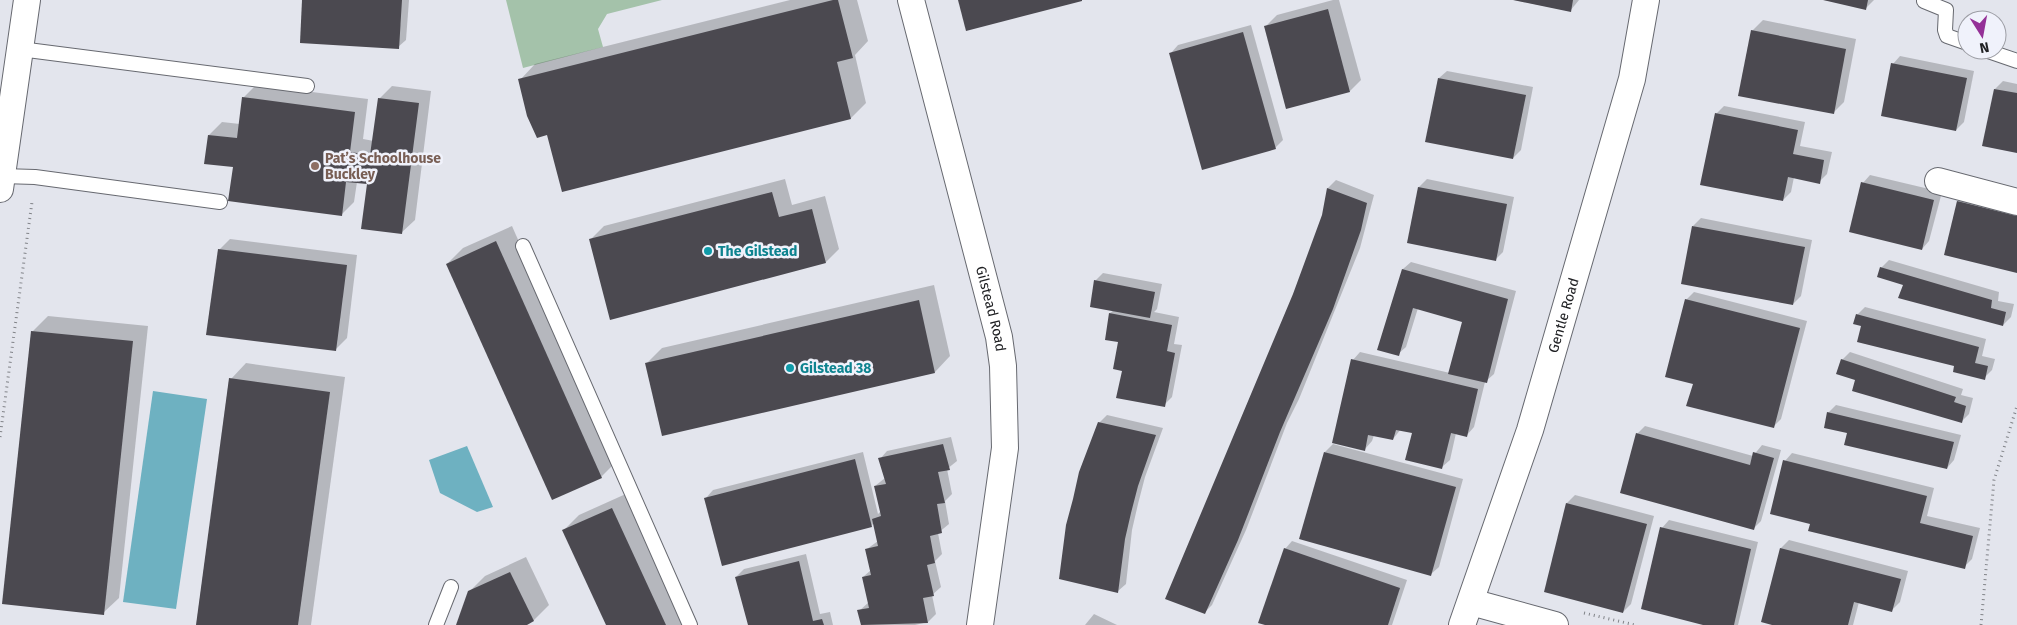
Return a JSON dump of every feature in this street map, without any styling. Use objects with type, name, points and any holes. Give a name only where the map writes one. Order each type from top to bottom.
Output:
[{"type":"street","points":[[1,183],[7,99],[20,49],[27,0]]},
{"type":"street","name":"Gilstead Road","points":[[911,0],[999,336],[1003,366],[1005,448],[980,625]]},
{"type":"street","name":"Gentle Road","points":[[1466,614],[1530,430],[1627,98],[1646,0]]},
{"type":"street","points":[[1938,181],[2017,202]]},
{"type":"street","points":[[1466,614],[1555,625]]},
{"type":"lane","points":[[1924,1],[1948,11],[1945,30],[1947,36],[1957,40]]},
{"type":"lane","points":[[20,49],[307,86]]},
{"type":"lane","points":[[1,183],[35,177],[220,202]]},
{"type":"lane","points":[[523,246],[690,625]]},
{"type":"lane","points":[[436,625],[451,587]]},
{"type":"path","points":[[0,437],[35,177]]},
{"type":"path","points":[[1981,625],[1994,480],[2017,406]]},
{"type":"green space","points":[[506,0],[662,0],[607,14],[598,29],[603,47],[523,68]]},
{"type":"water","points":[[153,391],[207,399],[176,609],[123,602]]},
{"type":"water","points":[[467,446],[493,507],[477,512],[440,493],[429,460]]},
{"type":"building","points":[[302,0],[402,0],[399,49],[300,43]]},
{"type":"building","points":[[838,0],[853,58],[837,62],[851,119],[562,192],[547,135],[537,138],[527,116],[518,79]]},
{"type":"building","points":[[958,0],[1082,0],[1082,1],[966,31]]},
{"type":"building","points":[[1513,0],[1573,0],[1571,12]]},
{"type":"building","points":[[1823,0],[1868,0],[1866,10]]},
{"type":"building","points":[[1328,9],[1350,92],[1286,109],[1264,26]]},
{"type":"building","points":[[1751,30],[1846,49],[1834,114],[1738,96]]},
{"type":"building","points":[[1243,32],[1276,149],[1202,170],[1169,53]]},
{"type":"building","points":[[1891,63],[1967,78],[1956,131],[1881,116]]},
{"type":"building","points":[[1438,78],[1526,95],[1513,159],[1425,142]]},
{"type":"building","points":[[1994,89],[2017,93],[2017,153],[1982,146]]},
{"type":"building","name":"Pat’s Schoolhouse Buckley","points":[[242,97],[355,112],[350,152],[370,155],[378,98],[419,103],[402,234],[361,229],[367,184],[346,182],[342,216],[228,201],[233,167],[204,164],[208,135],[237,138]]},
{"type":"building","points":[[1715,113],[1798,130],[1793,154],[1824,160],[1820,184],[1788,177],[1783,201],[1700,185]]},
{"type":"building","points":[[1861,182],[1934,200],[1922,250],[1849,232]]},
{"type":"building","points":[[1418,187],[1507,204],[1496,261],[1407,243]]},
{"type":"building","points":[[1327,188],[1367,203],[1361,230],[1333,309],[1280,432],[1238,540],[1205,614],[1165,599],[1293,294],[1322,215]]},
{"type":"building","name":"The Gilstead","points":[[772,192],[779,217],[812,209],[826,263],[610,320],[589,239]]},
{"type":"building","points":[[1957,201],[2017,216],[2017,273],[1944,255]]},
{"type":"building","points":[[1692,226],[1805,247],[1793,305],[1681,284]]},
{"type":"building","points":[[496,241],[602,478],[552,500],[446,264]]},
{"type":"building","points":[[218,249],[347,265],[336,351],[206,335]]},
{"type":"building","points":[[1880,267],[1992,300],[1991,308],[2006,312],[2003,326],[1898,298],[1903,285],[1877,277]]},
{"type":"building","points":[[1402,269],[1508,299],[1487,383],[1448,374],[1462,322],[1413,308],[1399,356],[1377,350]]},
{"type":"building","points":[[1094,280],[1155,292],[1150,318],[1090,307]]},
{"type":"building","points":[[1685,299],[1800,328],[1774,428],[1686,406],[1693,384],[1665,377]]},
{"type":"building","name":"Gilstead 38","points":[[919,300],[935,373],[662,436],[645,363]]},
{"type":"building","points":[[1109,313],[1172,325],[1167,351],[1175,353],[1165,407],[1116,398],[1122,371],[1113,369],[1118,342],[1105,340]]},
{"type":"building","points":[[1856,314],[1979,347],[1975,363],[1988,366],[1985,380],[1953,372],[1954,366],[1857,342],[1861,326],[1853,324]]},
{"type":"building","points":[[31,331],[133,341],[104,615],[2,604]]},
{"type":"building","points":[[1351,359],[1478,389],[1467,437],[1451,433],[1442,469],[1405,460],[1412,433],[1396,430],[1393,440],[1368,435],[1365,451],[1332,443]]},
{"type":"building","points":[[1841,359],[1956,397],[1954,402],[1966,406],[1962,423],[1852,391],[1855,380],[1836,374]]},
{"type":"building","points":[[229,378],[330,392],[298,625],[196,625]]},
{"type":"building","points":[[1827,412],[1954,442],[1947,469],[1844,445],[1847,433],[1824,428]]},
{"type":"building","points":[[1098,422],[1156,435],[1138,486],[1131,513],[1125,539],[1118,593],[1059,579],[1066,525],[1079,472]]},
{"type":"building","points":[[1636,433],[1750,465],[1753,452],[1774,458],[1754,530],[1620,493]]},
{"type":"building","points":[[943,444],[950,470],[938,472],[945,503],[937,504],[942,533],[930,536],[935,563],[927,565],[934,596],[923,598],[928,623],[861,625],[857,610],[869,608],[862,577],[871,575],[865,549],[878,546],[872,519],[881,516],[874,486],[886,484],[878,458]]},
{"type":"building","points":[[1324,452],[1456,487],[1431,576],[1299,539]]},
{"type":"building","points":[[855,459],[872,527],[722,566],[704,498]]},
{"type":"building","points":[[1783,460],[1927,496],[1920,523],[1973,536],[1965,569],[1808,531],[1810,524],[1770,514]]},
{"type":"building","points":[[1566,503],[1647,524],[1623,613],[1544,592]]},
{"type":"building","points":[[612,508],[666,625],[606,625],[562,530]]},
{"type":"building","points":[[1660,527],[1751,549],[1734,625],[1703,625],[1641,609]]},
{"type":"building","points":[[1284,548],[1400,588],[1388,625],[1265,625],[1258,623]]},
{"type":"building","points":[[1780,548],[1901,579],[1892,612],[1854,602],[1848,625],[1772,625],[1761,622]]},
{"type":"building","points":[[799,561],[813,621],[822,619],[824,625],[748,625],[735,577]]},
{"type":"building","points":[[510,572],[534,621],[527,625],[456,625],[468,591]]},
{"type":"place","name":"Pat’s Schoolhouse Buckley","points":[[315,166]]},
{"type":"place","name":"The Gilstead","points":[[708,251]]},
{"type":"place","name":"Gilstead 38","points":[[790,368]]}]
